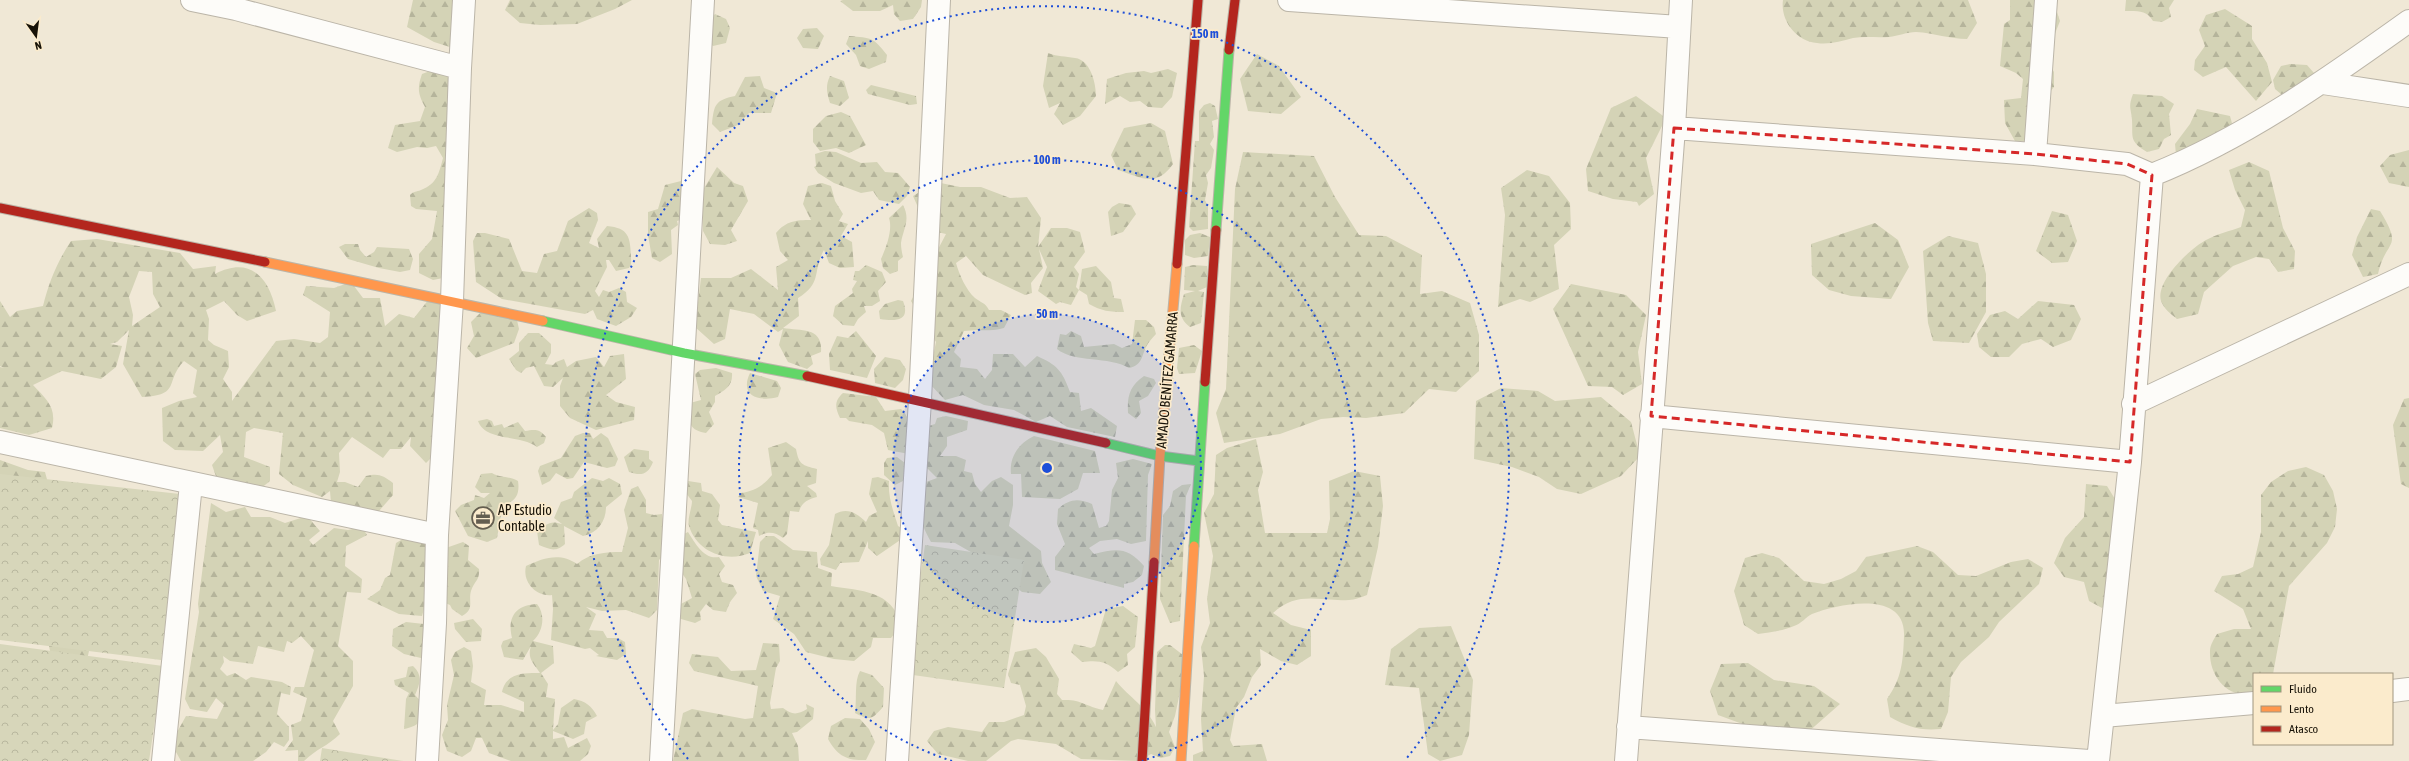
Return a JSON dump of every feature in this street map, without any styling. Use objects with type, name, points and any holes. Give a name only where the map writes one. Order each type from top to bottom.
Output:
[{"type":"main road","name":"AMADO BENÍTEZ GAMARRA","points":[[1142,761],[1160,456],[1192,87],[1198,0]]},
{"type":"main road","points":[[1181,761],[1199,461],[1228,57],[1235,0]]},
{"type":"main road","points":[[0,208],[452,301],[684,353],[849,384],[1160,456],[1199,461]]},
{"type":"street","points":[[192,0],[237,5],[460,68]]},
{"type":"street","points":[[427,761],[435,623],[437,535],[452,301],[460,68],[464,0]]},
{"type":"street","points":[[661,761],[703,0]]},
{"type":"street","points":[[897,761],[920,400],[939,0]]},
{"type":"street","points":[[1289,0],[1679,28]]},
{"type":"street","points":[[1626,761],[1674,128],[1681,0]]},
{"type":"street","points":[[2035,154],[2046,0]]},
{"type":"street","points":[[1674,128],[2035,154],[2127,164],[2152,175],[2190,160],[2323,83],[2409,21]]},
{"type":"street","points":[[2323,83],[2409,96]]},
{"type":"street","points":[[2098,761],[2130,462],[2133,404],[2152,175]]},
{"type":"street","points":[[2133,404],[2409,274]]},
{"type":"street","points":[[1651,416],[2130,462]]},
{"type":"street","points":[[0,442],[191,484],[437,535]]},
{"type":"street","points":[[163,761],[191,484]]},
{"type":"street","points":[[2393,691],[2409,689]]},
{"type":"street","points":[[2103,716],[2253,703]]},
{"type":"street","points":[[1628,727],[2089,761]]},
{"type":"highlighted area","points":[[1674,128],[2035,154],[2127,164],[2152,175],[2130,462],[1651,416]]},
{"type":"green space","points":[[413,0],[471,0],[456,49],[434,42],[407,27]]},
{"type":"green space","points":[[510,0],[632,0],[615,9],[577,24],[540,25],[520,23],[505,10]]},
{"type":"green space","points":[[922,0],[921,7],[913,19],[900,21],[894,14],[893,5],[880,11],[853,11],[840,1]]},
{"type":"green space","points":[[1783,0],[1968,0],[1977,23],[1967,39],[1916,32],[1889,37],[1858,37],[1830,43],[1817,43],[1802,38],[1791,28],[1784,15]]},
{"type":"green space","points":[[2010,0],[2053,0],[2060,21],[2052,41],[2049,63],[2054,72],[2054,87],[2043,100],[2042,130],[2025,141],[2015,141],[2005,123],[2004,100],[2021,98],[2023,79],[2016,73],[2000,66],[2004,24],[2010,20]]},
{"type":"green space","points":[[2126,0],[2174,0],[2169,8],[2171,17],[2162,22],[2153,21],[2151,17],[2145,13],[2138,11],[2125,11]]},
{"type":"green space","points":[[2225,9],[2252,26],[2252,39],[2267,63],[2272,82],[2256,101],[2226,67],[2203,77],[2194,70],[2195,60],[2205,46],[2199,30],[2206,15]]},
{"type":"green space","points":[[715,14],[726,19],[730,28],[726,43],[713,46],[709,42],[704,26]]},
{"type":"green space","points":[[817,28],[824,36],[818,49],[803,48],[797,38],[803,29]]},
{"type":"green space","points":[[849,36],[863,37],[875,42],[887,55],[886,62],[869,69],[860,66],[856,55],[846,44]]},
{"type":"green space","points":[[1048,53],[1080,60],[1089,68],[1094,79],[1096,96],[1080,116],[1063,125],[1054,114],[1060,103],[1049,108],[1043,86]]},
{"type":"green space","points":[[1257,54],[1279,66],[1301,97],[1281,114],[1248,111],[1240,79]]},
{"type":"green space","points":[[2290,64],[2307,65],[2314,73],[2313,87],[2288,100],[2275,89],[2273,80],[2281,66]]},
{"type":"green space","points":[[1168,69],[1177,73],[1172,97],[1162,108],[1148,107],[1140,101],[1130,102],[1120,96],[1105,104],[1107,79],[1126,73],[1144,71],[1151,73]]},
{"type":"green space","points":[[430,71],[455,71],[443,278],[433,280],[419,273],[419,254],[432,239],[437,211],[416,209],[411,206],[410,195],[431,185],[438,173],[443,158],[436,146],[427,148],[417,147],[397,152],[388,148],[395,125],[420,121],[425,107],[420,95],[419,83],[422,74]]},
{"type":"green space","points":[[760,76],[764,88],[777,93],[771,113],[749,113],[738,125],[720,132],[712,124],[717,104],[723,99],[735,96],[745,77]]},
{"type":"green space","points":[[830,76],[844,81],[849,98],[840,106],[830,103],[827,83]]},
{"type":"green space","points":[[871,85],[916,96],[917,104],[910,105],[868,94],[866,90]]},
{"type":"green space","points":[[2133,94],[2162,96],[2174,104],[2169,114],[2171,135],[2164,139],[2159,149],[2147,152],[2137,145],[2133,139],[2130,107]]},
{"type":"green space","points":[[1636,96],[1666,118],[1646,158],[1654,194],[1639,206],[1637,202],[1613,199],[1588,191],[1586,169],[1611,108]]},
{"type":"green space","points":[[1210,103],[1215,106],[1218,119],[1212,121],[1214,137],[1210,144],[1214,150],[1211,168],[1206,175],[1208,183],[1205,200],[1208,207],[1208,229],[1193,231],[1189,227],[1195,141],[1199,141],[1199,111],[1204,105]]},
{"type":"green space","points":[[2197,109],[2230,116],[2233,127],[2176,155],[2175,144],[2190,124]]},
{"type":"green space","points":[[841,112],[850,116],[866,145],[849,153],[836,148],[820,151],[813,142],[813,129],[826,116]]},
{"type":"green space","points":[[1151,123],[1165,131],[1173,164],[1161,176],[1154,179],[1141,178],[1118,170],[1111,155],[1124,128]]},
{"type":"green space","points":[[2409,150],[2409,187],[2389,183],[2380,166],[2390,155]]},
{"type":"green space","points":[[825,151],[836,152],[861,163],[877,162],[885,172],[898,173],[910,187],[907,196],[899,204],[879,200],[873,191],[861,193],[834,183],[818,173],[814,167],[816,166],[815,154]]},
{"type":"green space","points":[[1243,152],[1314,156],[1335,197],[1359,235],[1386,236],[1422,255],[1420,294],[1442,291],[1470,303],[1479,335],[1479,371],[1456,392],[1429,389],[1404,413],[1366,418],[1343,417],[1321,419],[1280,434],[1224,443],[1216,413],[1226,389],[1235,189]]},
{"type":"green space","points":[[2249,162],[2269,171],[2283,228],[2295,251],[2294,269],[2278,272],[2269,259],[2256,257],[2233,266],[2204,292],[2198,314],[2177,319],[2162,304],[2161,293],[2163,284],[2176,266],[2200,244],[2215,236],[2241,227],[2245,210],[2235,190],[2229,170]]},
{"type":"green space","points":[[717,167],[734,183],[743,186],[748,201],[731,230],[737,241],[725,245],[710,244],[703,231],[703,190]]},
{"type":"green space","points":[[1527,170],[1549,176],[1570,203],[1571,229],[1554,245],[1559,289],[1530,302],[1520,299],[1498,307],[1505,215],[1501,188]]},
{"type":"green space","points":[[689,179],[690,217],[677,221],[678,225],[671,230],[672,254],[660,262],[652,258],[648,235],[648,212],[658,209],[665,185]]},
{"type":"green space","points":[[936,182],[960,187],[981,187],[1010,198],[1027,197],[1041,218],[1038,247],[1051,228],[1067,228],[1080,232],[1085,252],[1074,267],[1079,274],[1076,287],[1079,290],[1071,305],[1060,302],[1056,304],[1038,291],[1047,267],[1039,249],[1043,268],[1031,283],[1032,293],[1025,295],[983,275],[966,256],[956,263],[963,282],[975,298],[984,304],[989,310],[1001,310],[1011,315],[1004,328],[994,330],[964,331],[954,352],[961,359],[960,367],[977,369],[985,379],[992,370],[993,354],[1013,354],[1025,367],[1037,356],[1044,359],[1058,369],[1070,392],[1079,393],[1081,411],[1091,408],[1117,426],[1115,437],[1067,427],[1050,416],[1036,422],[1014,410],[984,405],[963,395],[945,400],[928,382],[936,342],[911,301],[946,234],[928,230],[913,196]]},
{"type":"green space","points":[[822,183],[831,186],[835,201],[843,214],[839,221],[848,224],[841,236],[852,242],[854,267],[840,268],[829,263],[824,250],[820,257],[814,282],[806,292],[798,298],[799,316],[783,328],[804,330],[815,334],[819,338],[821,352],[811,356],[813,364],[807,369],[788,362],[779,345],[783,329],[778,332],[754,314],[730,309],[725,339],[714,344],[695,327],[701,278],[731,278],[751,269],[778,290],[776,267],[788,260],[780,251],[776,233],[784,226],[792,222],[811,220],[803,204],[808,186]]},
{"type":"green space","points":[[1119,203],[1131,205],[1136,214],[1123,232],[1111,236],[1108,212],[1112,207]]},
{"type":"green space","points":[[903,205],[906,215],[906,224],[901,243],[903,257],[898,261],[898,271],[890,274],[883,268],[881,259],[890,233],[889,218]]},
{"type":"green space","points":[[589,208],[597,213],[598,220],[589,243],[599,248],[597,239],[607,226],[624,231],[629,239],[631,249],[631,265],[629,268],[616,271],[609,260],[606,260],[607,267],[595,291],[599,297],[603,290],[609,292],[619,288],[626,292],[627,302],[637,308],[631,317],[616,326],[597,319],[593,310],[585,314],[502,299],[476,282],[473,241],[477,233],[485,233],[509,239],[522,271],[537,273],[544,254],[557,251],[568,221]]},
{"type":"green space","points":[[2371,209],[2380,211],[2391,232],[2392,239],[2381,263],[2378,274],[2363,277],[2352,255],[2357,237]]},
{"type":"green space","points":[[2052,211],[2068,215],[2077,241],[2068,262],[2052,263],[2036,251]]},
{"type":"green space","points":[[1875,223],[1898,240],[1909,267],[1891,299],[1851,296],[1829,290],[1812,275],[1811,244]]},
{"type":"green space","points":[[1200,233],[1210,237],[1208,256],[1194,258],[1185,255],[1185,240],[1190,235]]},
{"type":"green space","points":[[1948,236],[1978,243],[1986,274],[1986,312],[1969,343],[1933,341],[1928,323],[1923,251]]},
{"type":"green space","points":[[97,239],[180,253],[193,269],[216,266],[215,274],[227,269],[238,267],[256,273],[263,279],[273,299],[276,311],[247,321],[237,315],[224,301],[206,310],[209,319],[208,340],[214,345],[228,351],[229,367],[223,379],[232,392],[232,401],[276,341],[294,339],[320,343],[328,337],[330,312],[303,295],[306,286],[334,288],[351,282],[363,298],[380,298],[385,326],[399,314],[414,318],[429,299],[443,304],[436,453],[426,463],[410,446],[411,437],[401,449],[390,449],[383,458],[352,437],[339,453],[340,472],[337,482],[345,482],[358,487],[366,476],[377,475],[383,476],[393,483],[393,495],[379,511],[361,519],[331,503],[330,491],[322,497],[293,485],[279,474],[283,433],[254,428],[246,432],[244,457],[270,467],[270,481],[260,489],[218,482],[212,465],[223,452],[220,435],[203,451],[175,450],[163,441],[162,408],[179,401],[197,397],[193,393],[197,370],[184,361],[178,368],[168,390],[154,396],[142,397],[123,364],[129,330],[117,342],[110,344],[122,346],[116,367],[101,379],[62,371],[33,385],[46,399],[52,409],[52,428],[29,435],[0,428],[0,367],[4,368],[0,366],[0,301],[10,317],[17,311],[43,306],[54,272],[71,241]],"holes":[[[139,271],[152,272],[153,294],[160,307],[132,326],[133,315],[129,297]]]},
{"type":"green space","points":[[345,244],[358,244],[360,250],[366,257],[374,252],[377,247],[409,249],[413,259],[410,270],[400,272],[379,268],[348,259],[339,247]]},
{"type":"green space","points":[[866,265],[882,272],[886,282],[878,291],[880,301],[872,306],[864,306],[866,312],[858,319],[854,326],[843,325],[833,316],[835,306],[853,293],[852,289],[857,281],[853,280],[855,271],[859,271]]},
{"type":"green space","points":[[1193,265],[1207,266],[1207,287],[1198,291],[1204,292],[1201,323],[1190,327],[1181,316],[1181,308],[1184,294],[1195,291],[1184,290],[1185,267]]},
{"type":"green space","points":[[1096,266],[1111,282],[1114,298],[1121,299],[1124,312],[1106,311],[1093,306],[1089,304],[1087,295],[1079,290],[1082,269]]},
{"type":"green space","points":[[1571,284],[1626,295],[1646,315],[1638,352],[1642,384],[1623,395],[1612,387],[1588,386],[1553,309]]},
{"type":"green space","points":[[898,300],[903,301],[905,313],[903,316],[896,320],[880,319],[879,311],[885,304]]},
{"type":"green space","points":[[2038,301],[2074,305],[2081,319],[2071,340],[2053,347],[2041,339],[2022,344],[2009,357],[1991,357],[1979,347],[1977,334],[1990,315],[2005,311],[2018,319]]},
{"type":"green space","points":[[481,312],[517,320],[519,329],[514,343],[476,358],[467,348],[474,336],[471,322]]},
{"type":"green space","points":[[1135,320],[1146,320],[1154,327],[1156,334],[1147,345],[1139,363],[1133,367],[1129,368],[1112,362],[1073,356],[1057,349],[1060,334],[1066,335],[1071,331],[1081,336],[1084,347],[1114,344],[1122,348],[1132,344]]},
{"type":"green space","points":[[856,331],[876,356],[867,378],[830,370],[829,354],[837,336],[848,338]]},
{"type":"green space","points":[[528,333],[539,333],[551,344],[551,353],[545,364],[553,365],[564,359],[567,367],[576,361],[596,357],[604,367],[610,356],[624,354],[626,379],[606,395],[616,402],[635,407],[634,420],[596,430],[570,418],[560,406],[560,386],[563,378],[553,387],[544,386],[534,366],[526,368],[521,373],[516,370],[509,359],[519,351],[519,343]]},
{"type":"green space","points":[[1194,345],[1202,351],[1195,373],[1179,374],[1177,368],[1179,348]]},
{"type":"green space","points":[[885,357],[900,360],[906,369],[903,380],[895,388],[875,383],[874,369]]},
{"type":"green space","points":[[716,368],[732,373],[731,381],[728,387],[715,396],[715,402],[709,412],[714,424],[706,433],[700,432],[692,427],[690,423],[690,403],[701,400],[695,374],[700,370]]},
{"type":"green space","points":[[750,373],[777,381],[781,388],[778,397],[764,399],[753,396],[747,387],[747,381]]},
{"type":"green space","points":[[1144,376],[1154,379],[1156,383],[1148,396],[1139,401],[1141,413],[1136,419],[1128,413],[1128,401],[1130,392],[1135,383]]},
{"type":"green space","points":[[1501,388],[1538,391],[1555,401],[1601,397],[1631,422],[1640,456],[1621,476],[1581,494],[1557,489],[1539,477],[1512,467],[1474,459],[1476,401]]},
{"type":"green space","points":[[843,393],[876,397],[885,411],[901,409],[910,425],[909,454],[888,450],[884,433],[872,425],[849,421],[846,418],[840,418],[836,405],[838,399]]},
{"type":"green space","points":[[2409,398],[2409,488],[2401,484],[2393,425],[2404,399]]},
{"type":"green space","points":[[946,416],[968,421],[967,430],[947,437],[947,446],[940,456],[956,456],[966,460],[964,471],[972,473],[975,484],[981,492],[992,481],[1001,477],[1013,485],[1013,505],[1009,526],[1041,551],[1042,563],[1051,582],[1040,594],[1022,592],[983,559],[955,543],[931,542],[926,533],[923,526],[921,506],[926,482],[937,478],[924,465],[925,427],[935,424],[937,418]]},
{"type":"green space","points":[[487,419],[492,421],[494,426],[502,424],[504,428],[518,422],[525,431],[534,430],[542,432],[546,437],[544,443],[537,447],[522,440],[488,432],[482,428],[478,421]]},
{"type":"green space","points":[[583,433],[590,433],[593,439],[601,433],[608,438],[618,459],[615,466],[607,468],[584,462],[573,478],[567,479],[556,473],[550,481],[542,485],[538,471],[540,466],[561,458],[575,436]]},
{"type":"green space","points":[[1034,436],[1095,451],[1100,473],[1083,473],[1078,489],[1060,499],[1022,497],[1021,474],[1011,474],[1013,456],[1024,442]]},
{"type":"green space","points":[[1256,439],[1263,472],[1258,490],[1265,533],[1327,533],[1330,519],[1329,481],[1354,471],[1380,476],[1383,506],[1378,547],[1367,595],[1351,600],[1300,599],[1282,606],[1273,613],[1291,625],[1311,630],[1311,656],[1297,665],[1281,661],[1260,649],[1261,665],[1252,677],[1244,697],[1236,708],[1230,740],[1233,746],[1262,744],[1267,761],[1193,761],[1193,755],[1203,751],[1201,719],[1204,676],[1201,647],[1210,623],[1207,599],[1213,556],[1204,513],[1214,494],[1216,455],[1227,448]]},
{"type":"green space","points":[[786,442],[796,449],[798,458],[802,464],[817,469],[816,483],[807,486],[816,493],[817,497],[805,502],[801,506],[799,512],[790,511],[787,534],[783,538],[777,534],[771,533],[765,533],[759,536],[758,530],[753,528],[758,503],[738,497],[741,493],[758,487],[772,475],[768,448]]},
{"type":"green space","points":[[634,449],[649,451],[649,459],[653,462],[649,470],[644,473],[637,474],[629,472],[624,457]]},
{"type":"green space","points":[[897,457],[905,463],[903,481],[895,485],[884,475],[884,463],[887,458]]},
{"type":"green space","points":[[1133,459],[1152,464],[1148,475],[1146,541],[1131,544],[1117,539],[1100,541],[1089,548],[1094,554],[1116,550],[1133,555],[1144,566],[1142,575],[1133,582],[1124,584],[1124,588],[1055,570],[1055,557],[1065,544],[1057,524],[1058,509],[1066,503],[1074,500],[1087,502],[1092,504],[1099,528],[1106,526],[1109,521],[1112,490],[1118,478],[1116,463]]},
{"type":"green space","points":[[0,460],[28,470],[45,472],[48,483],[0,478]]},
{"type":"green space","points":[[2306,467],[2324,475],[2333,491],[2337,509],[2335,527],[2327,543],[2289,586],[2273,673],[2253,673],[2253,694],[2244,695],[2228,689],[2216,677],[2210,660],[2210,651],[2212,642],[2217,634],[2234,629],[2251,629],[2243,609],[2214,591],[2222,576],[2238,574],[2253,567],[2261,532],[2261,495],[2271,482],[2288,471]]},
{"type":"green space","points":[[492,473],[518,481],[518,494],[514,500],[503,505],[497,538],[487,542],[468,536],[455,511],[461,505],[474,500],[475,495],[484,498],[490,493],[481,493],[475,487],[481,474]]},
{"type":"green space","points":[[0,474],[180,494],[161,660],[0,640]]},
{"type":"green space","points":[[878,477],[889,481],[890,498],[894,515],[898,526],[905,530],[906,536],[877,556],[868,548],[868,541],[859,562],[840,563],[836,570],[821,565],[820,559],[829,545],[835,514],[844,511],[852,512],[866,522],[869,516],[877,512],[869,494],[872,478]]},
{"type":"green space","points":[[592,478],[603,481],[609,478],[620,484],[622,494],[606,507],[605,517],[600,526],[593,532],[583,536],[564,526],[565,544],[558,549],[546,548],[539,545],[537,531],[554,522],[562,524],[554,518],[561,502],[572,498],[574,492]]},
{"type":"green space","points":[[688,481],[701,483],[702,491],[712,494],[720,505],[718,520],[722,525],[756,532],[750,553],[741,556],[722,556],[705,549],[699,543],[689,526],[692,501],[683,489]]},
{"type":"green space","points":[[1191,484],[1186,496],[1180,621],[1170,623],[1160,599],[1163,515],[1170,506],[1173,491],[1182,485]]},
{"type":"green space","points":[[2086,484],[2107,486],[2118,504],[2113,595],[2102,608],[2089,601],[2084,582],[2064,577],[2054,563],[2065,538],[2084,517]]},
{"type":"green space","points":[[638,486],[646,500],[646,513],[654,515],[662,514],[665,554],[659,560],[657,610],[649,618],[626,610],[602,611],[586,607],[596,614],[589,630],[603,631],[607,638],[618,638],[625,642],[626,654],[617,660],[596,656],[599,655],[590,648],[585,649],[551,640],[553,609],[552,595],[541,594],[528,583],[525,572],[526,566],[545,559],[558,557],[571,560],[577,564],[592,555],[622,552],[628,528],[624,510],[631,489]]},
{"type":"green space","points":[[211,503],[226,512],[245,507],[251,517],[270,517],[285,523],[307,516],[320,531],[309,540],[313,545],[334,528],[348,530],[362,527],[367,535],[346,546],[345,566],[362,579],[361,593],[347,592],[338,646],[353,661],[353,686],[333,721],[340,734],[304,761],[298,761],[298,750],[285,751],[293,740],[291,725],[301,721],[307,698],[293,692],[295,687],[304,687],[314,650],[301,636],[292,643],[287,641],[284,652],[258,646],[253,664],[230,661],[223,656],[224,662],[220,669],[227,676],[235,673],[246,680],[251,677],[282,682],[291,687],[290,695],[281,693],[277,714],[289,727],[289,740],[284,747],[274,742],[266,752],[253,761],[181,761],[171,743],[186,716],[217,719],[224,705],[216,698],[207,712],[190,709],[185,699],[199,612],[198,604]]},
{"type":"green space","points":[[688,532],[700,550],[709,556],[719,557],[725,566],[719,574],[722,582],[733,585],[737,593],[730,602],[726,612],[713,610],[706,604],[700,612],[701,620],[695,623],[681,619],[677,615],[679,605],[692,598],[686,579],[679,569],[682,535]]},
{"type":"green space","points":[[408,536],[443,549],[463,542],[469,546],[468,560],[479,569],[479,573],[478,579],[471,591],[470,608],[462,616],[452,609],[450,605],[445,603],[425,605],[422,616],[399,614],[367,599],[380,590],[385,578],[390,575],[396,543]]},
{"type":"green space","points":[[766,536],[774,536],[793,550],[817,552],[818,568],[832,573],[831,586],[864,591],[883,599],[897,613],[901,625],[891,638],[873,638],[871,647],[854,661],[834,659],[806,652],[794,634],[773,619],[780,596],[763,591],[756,576],[760,542]]},
{"type":"green space","points":[[925,545],[1024,560],[1004,688],[906,674]]},
{"type":"green space","points":[[1917,546],[1933,552],[1958,575],[1976,576],[2011,562],[2028,559],[2043,568],[2039,584],[1999,622],[1989,637],[1961,662],[1951,677],[1948,712],[1941,729],[1914,728],[1890,717],[1887,699],[1896,684],[1901,669],[1904,636],[1902,621],[1894,611],[1883,606],[1853,604],[1812,614],[1797,625],[1776,631],[1758,634],[1744,625],[1734,591],[1745,558],[1762,553],[1779,558],[1804,581],[1824,584],[1841,579],[1856,571],[1866,557]]},
{"type":"green space","points":[[537,604],[542,613],[542,623],[539,633],[533,641],[553,646],[554,663],[541,673],[548,684],[546,697],[555,699],[553,730],[558,724],[561,708],[574,699],[588,704],[597,716],[586,722],[584,734],[573,739],[553,731],[553,739],[564,737],[568,748],[587,738],[591,746],[588,754],[580,761],[511,761],[489,753],[482,738],[476,738],[471,751],[462,757],[447,751],[442,735],[448,720],[447,705],[454,675],[451,660],[455,652],[464,647],[471,651],[473,666],[471,682],[486,690],[484,705],[501,705],[524,712],[524,702],[502,692],[504,685],[512,677],[528,673],[540,673],[530,657],[531,646],[523,660],[504,657],[501,646],[503,641],[512,638],[511,624],[514,614],[523,607]]},
{"type":"green space","points":[[1123,606],[1138,617],[1135,647],[1127,654],[1128,665],[1118,672],[1106,663],[1093,661],[1082,662],[1071,652],[1074,644],[1091,648],[1095,646],[1106,609]]},
{"type":"green space","points":[[473,619],[482,629],[481,641],[466,642],[455,629],[454,623]]},
{"type":"green space","points":[[406,622],[424,624],[432,642],[421,658],[404,654],[392,646],[393,629]]},
{"type":"green space","points":[[1451,626],[1473,680],[1469,735],[1462,755],[1440,761],[1428,754],[1419,688],[1385,685],[1391,649],[1419,628]]},
{"type":"green space","points":[[58,637],[89,651],[87,660],[61,660],[50,651],[49,646]]},
{"type":"green space","points":[[763,643],[779,644],[780,661],[776,668],[770,703],[771,709],[783,708],[789,712],[795,713],[807,709],[806,704],[814,708],[813,719],[797,732],[792,733],[798,746],[799,761],[673,761],[683,713],[692,709],[745,719],[753,718],[758,686],[694,671],[689,663],[692,654],[718,657],[731,671],[756,670]]},
{"type":"green space","points":[[0,644],[163,666],[149,761],[0,761]]},
{"type":"green space","points":[[1165,645],[1170,645],[1187,658],[1175,716],[1169,732],[1175,747],[1170,756],[1161,758],[1151,754],[1139,761],[1081,759],[1056,744],[1018,739],[1011,741],[986,761],[968,761],[938,754],[927,741],[934,731],[948,727],[982,732],[989,722],[1004,722],[1024,715],[1026,706],[1020,685],[1011,683],[1008,674],[1015,652],[1036,648],[1046,657],[1059,679],[1057,694],[1062,700],[1079,702],[1103,710],[1116,681],[1143,708],[1156,727],[1155,710],[1157,652]]},
{"type":"green space","points":[[1748,663],[1774,680],[1814,686],[1840,704],[1807,733],[1756,729],[1718,715],[1710,691],[1721,664]]},
{"type":"green space","points":[[413,666],[418,673],[420,680],[415,695],[426,707],[419,722],[404,729],[406,699],[409,693],[395,685],[394,680],[406,677],[408,667]]},
{"type":"green space","points":[[860,671],[872,675],[884,688],[883,707],[876,715],[870,718],[855,713],[856,685]]},
{"type":"green space","points":[[845,718],[860,719],[869,729],[875,742],[866,760],[853,759],[843,756],[831,745],[828,739],[831,726]]},
{"type":"green space","points":[[322,748],[403,761],[320,761]]},
{"type":"traffic: fast","points":[[1216,230],[1229,50]]},
{"type":"traffic: fast","points":[[543,321],[684,353],[807,376]]},
{"type":"traffic: fast","points":[[1194,546],[1205,382]]},
{"type":"traffic: fast","points":[[1106,443],[1160,456],[1199,461]]},
{"type":"traffic: slow","points":[[265,262],[543,321]]},
{"type":"traffic: slow","points":[[1154,562],[1160,456],[1177,264]]},
{"type":"traffic: slow","points":[[1181,761],[1194,546]]},
{"type":"traffic: jam","points":[[1177,264],[1198,0]]},
{"type":"traffic: jam","points":[[1229,50],[1235,0]]},
{"type":"traffic: jam","points":[[0,208],[265,262]]},
{"type":"traffic: jam","points":[[1205,382],[1216,230]]},
{"type":"traffic: jam","points":[[807,376],[1106,443]]},
{"type":"traffic: jam","points":[[1142,761],[1154,562]]},
{"type":"place","name":"AP Estudio Contable","points":[[483,518]]}]
